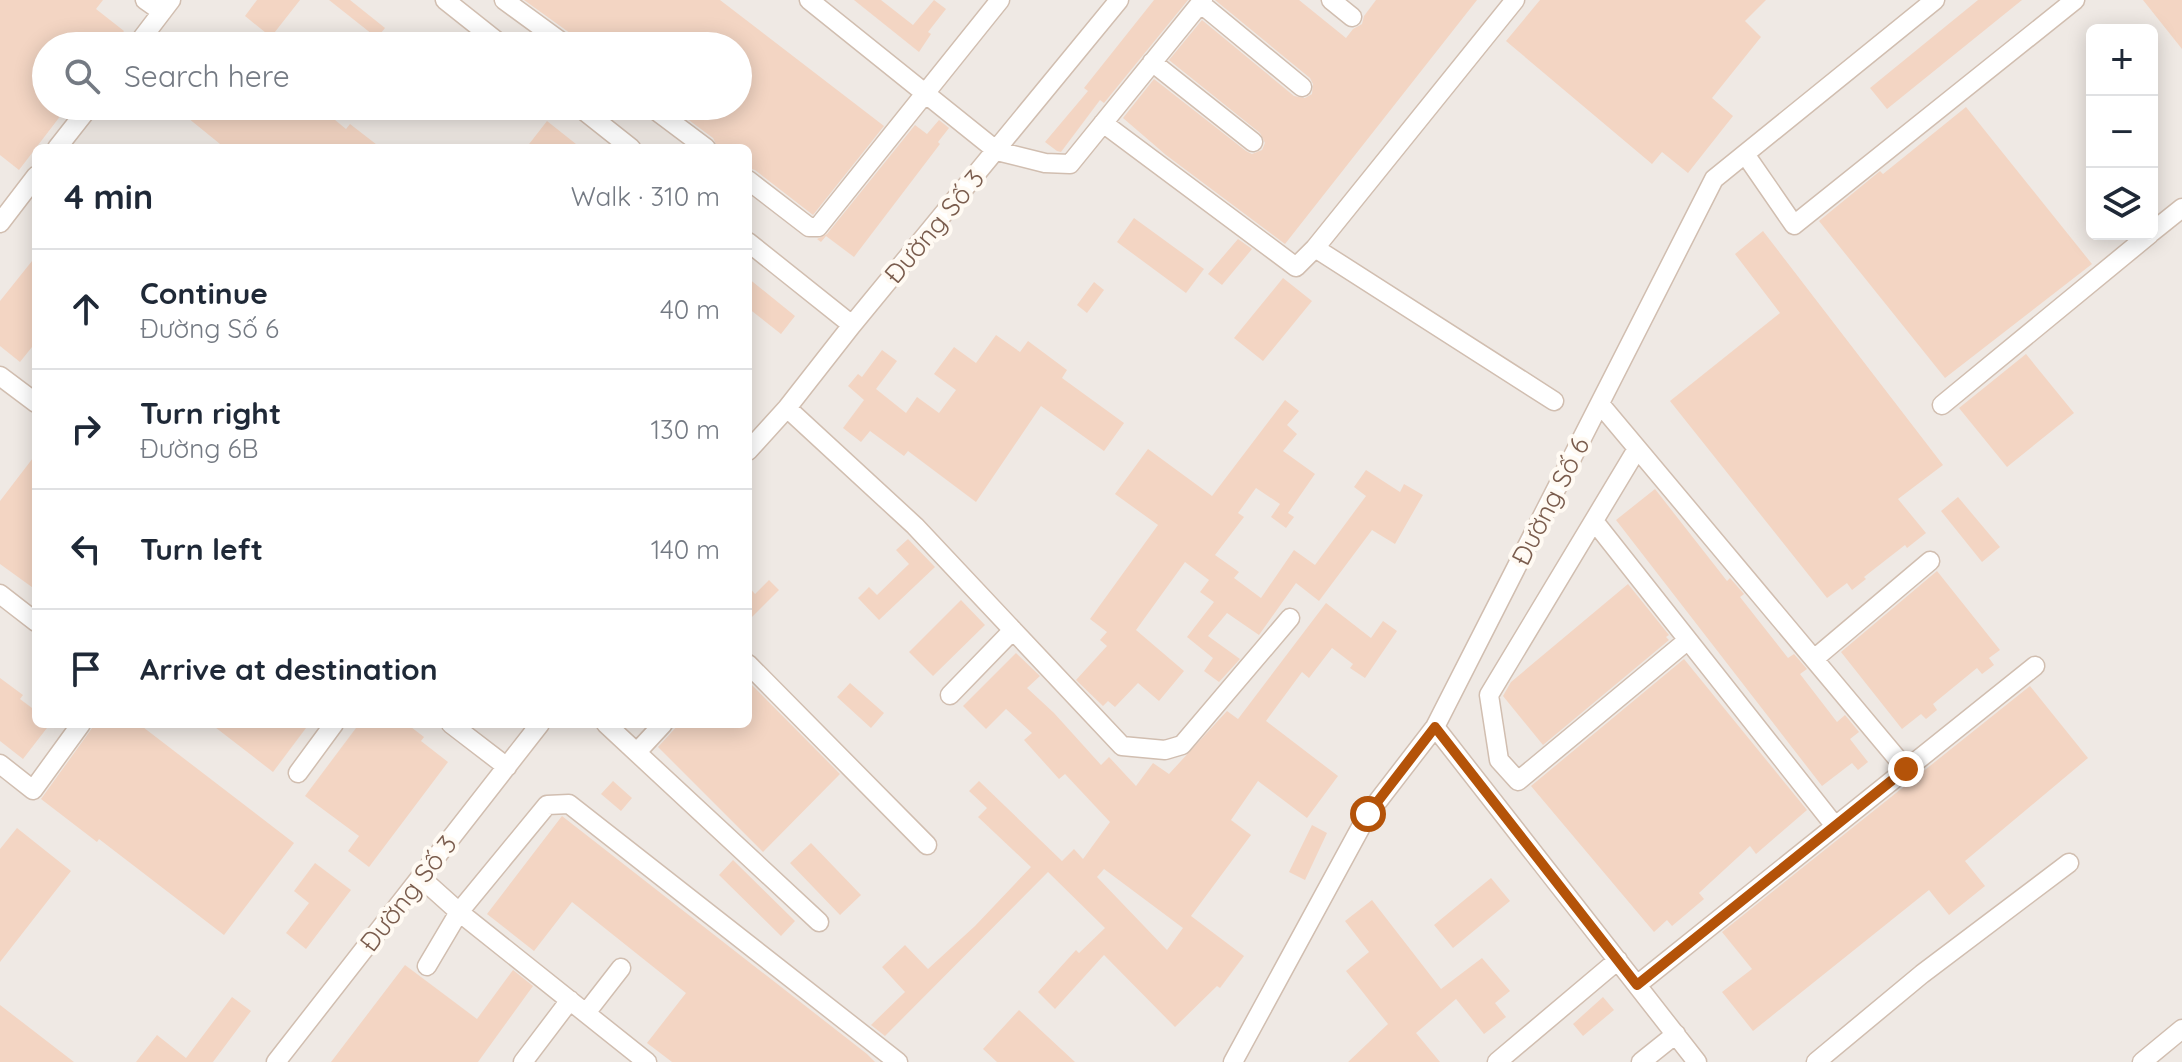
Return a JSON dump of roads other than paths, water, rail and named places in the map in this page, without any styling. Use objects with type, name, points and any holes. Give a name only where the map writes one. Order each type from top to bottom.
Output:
[{"type":"street","points":[[145,0],[166,6],[146,32]]},
{"type":"street","points":[[445,0],[485,32]]},
{"type":"street","points":[[504,0],[548,32]]},
{"type":"street","points":[[809,0],[997,151],[1045,163],[1070,164],[1201,2],[1302,87]]},
{"type":"street","points":[[752,183],[809,227],[818,227],[1000,0]]},
{"type":"street","points":[[1331,0],[1352,17]]},
{"type":"street","points":[[1103,123],[1296,267],[1315,248],[1515,0]]},
{"type":"street","name":"Đường Số 6","points":[[1233,1062],[1368,814],[1435,727],[1714,179],[1935,0]]},
{"type":"street","points":[[1745,154],[1794,225],[2075,0]]},
{"type":"street","name":"Đường Số 3","points":[[752,447],[997,151],[1114,2]]},
{"type":"street","points":[[1152,62],[1253,142]]},
{"type":"street","points":[[60,144],[79,120]]},
{"type":"street","points":[[596,120],[626,144]]},
{"type":"street","points":[[669,120],[701,144]]},
{"type":"street","points":[[0,223],[32,181]]},
{"type":"street","points":[[2158,227],[2182,208]]},
{"type":"street","points":[[1942,405],[2142,240]]},
{"type":"street","points":[[752,245],[852,325]]},
{"type":"street","points":[[1315,248],[1554,401]]},
{"type":"street","points":[[0,376],[32,400]]},
{"type":"street","points":[[1600,404],[1906,769]]},
{"type":"street","points":[[787,408],[915,526],[1122,746],[1165,750],[1182,745],[1290,618]]},
{"type":"street","points":[[1637,449],[1489,695],[1499,760],[1518,781],[1688,640]]},
{"type":"street","points":[[1594,521],[1835,826]]},
{"type":"street","points":[[1814,659],[1930,561]]},
{"type":"street","points":[[0,594],[32,619]]},
{"type":"street","points":[[950,695],[1013,630]]},
{"type":"street","points":[[1637,985],[2035,666]]},
{"type":"street","points":[[752,668],[927,845]]},
{"type":"street","points":[[1435,727],[1697,1062]]},
{"type":"street","points":[[0,764],[33,790],[78,728]]},
{"type":"street","points":[[298,773],[331,728]]},
{"type":"street","points":[[456,728],[507,767]]},
{"type":"street","name":"Đường Số 3","points":[[276,1062],[537,728]]},
{"type":"street","points":[[610,728],[819,922]]},
{"type":"street","points":[[637,752],[659,728]]},
{"type":"street","points":[[427,966],[459,912],[547,805],[569,804],[898,1062]]},
{"type":"street","points":[[1816,1062],[1922,974],[2069,863]]},
{"type":"street","points":[[420,877],[459,912],[647,1062]]},
{"type":"street","points":[[1497,1062],[1618,960]]},
{"type":"street","points":[[586,1013],[621,968]]},
{"type":"street","points":[[523,1062],[570,1000]]},
{"type":"street","points":[[2142,1062],[2182,1029]]},
{"type":"street","points":[[1641,1062],[1676,1034]]}]
